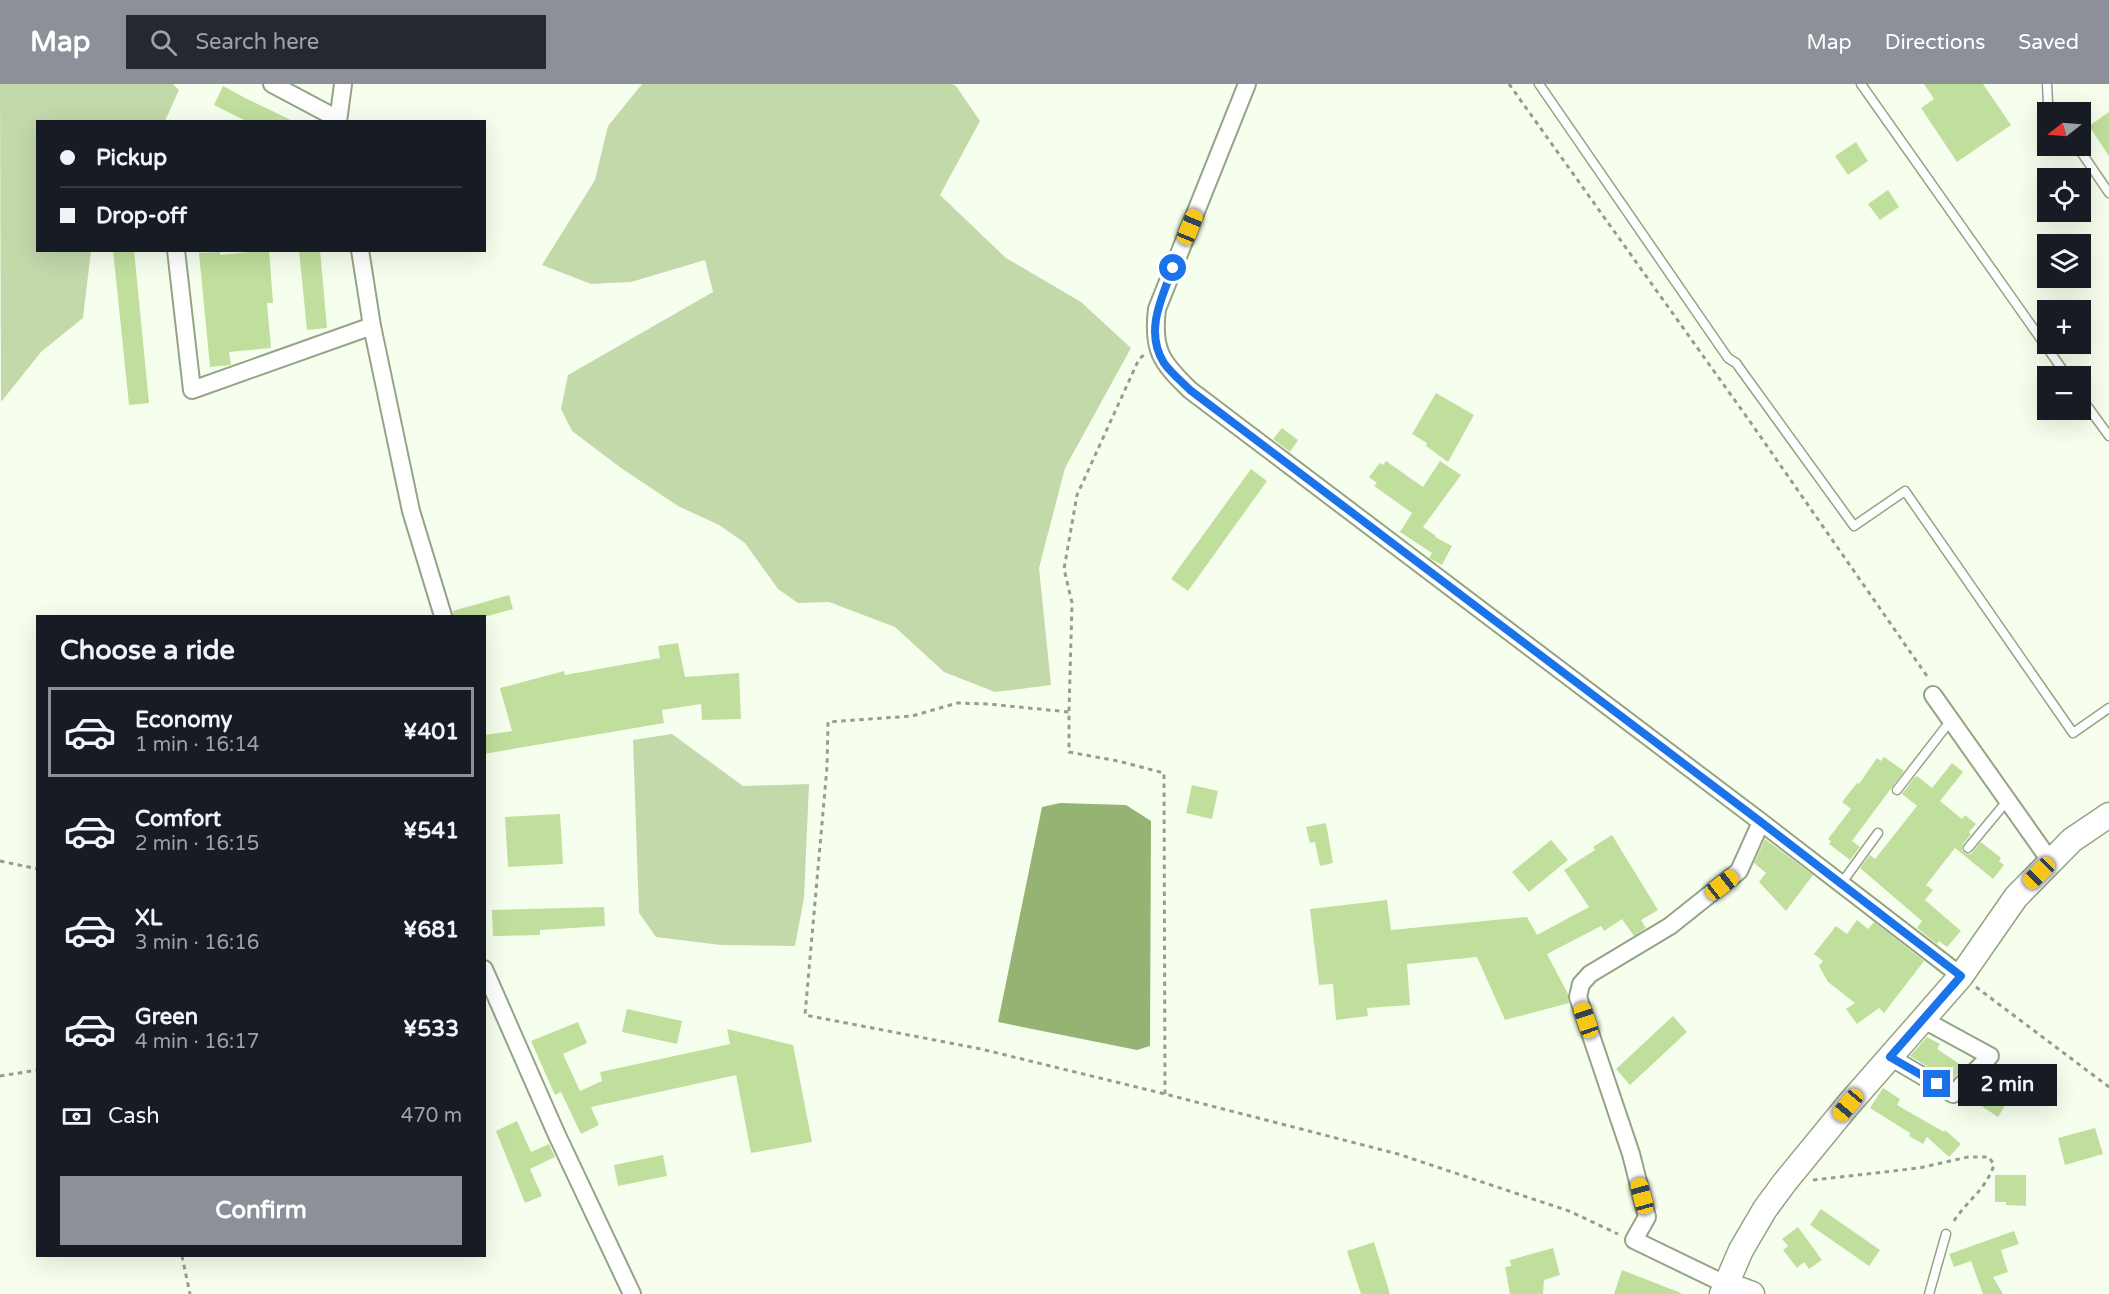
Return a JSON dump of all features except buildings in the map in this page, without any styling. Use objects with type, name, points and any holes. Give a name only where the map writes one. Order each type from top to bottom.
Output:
[{"type":"street","points":[[272,84],[336,120]]},
{"type":"street","points":[[338,120],[343,84]]},
{"type":"street","points":[[1247,84],[1157,309],[1155,328],[1157,345],[1162,360],[1171,372],[1190,390],[1961,976]]},
{"type":"street","points":[[176,252],[192,390],[372,326]]},
{"type":"street","points":[[360,252],[372,326],[411,511],[443,615]]},
{"type":"street","points":[[1933,695],[2050,862]]},
{"type":"street","points":[[1724,1289],[1753,1229],[1785,1182],[1961,976],[2016,897],[2072,840],[2109,815]]},
{"type":"street","points":[[1752,1294],[1724,1289],[1634,1240],[1647,1217],[1631,1154],[1578,997],[1581,984],[1590,974],[1670,926],[1739,871],[1761,822]]},
{"type":"street","points":[[486,974],[556,1133],[632,1294]]},
{"type":"street","points":[[1890,1057],[1953,1094],[1990,1056],[1922,1019]]},
{"type":"lane","points":[[1539,84],[1728,358],[1736,363],[1854,526],[1905,491],[2073,733],[2109,708]]},
{"type":"lane","points":[[1861,84],[2060,366]]},
{"type":"lane","points":[[2047,84],[2048,102]]},
{"type":"lane","points":[[2084,156],[2109,192]]},
{"type":"lane","points":[[2091,411],[2109,436]]},
{"type":"lane","points":[[1897,790],[1951,720]]},
{"type":"lane","points":[[1968,848],[2007,801]]},
{"type":"lane","points":[[1840,884],[1878,833]]},
{"type":"lane","points":[[1929,1294],[1946,1234]]},
{"type":"path","points":[[1509,84],[1758,433],[1924,671],[1930,681],[1933,695]]},
{"type":"path","points":[[1157,345],[1138,359],[1077,495],[1064,569],[1072,603],[1069,752],[1164,773],[1165,1094]]},
{"type":"path","points":[[1069,712],[957,703],[912,716],[828,722],[827,767],[805,1015],[981,1049],[1398,1154],[1569,1211],[1634,1240]]},
{"type":"path","points":[[0,861],[36,869]]},
{"type":"path","points":[[1961,976],[2109,1087]]},
{"type":"path","points":[[0,1076],[36,1070]]},
{"type":"path","points":[[1785,1182],[1843,1178],[1919,1168],[1968,1156],[1989,1157],[1994,1165],[1990,1177],[1980,1192],[1960,1212],[1946,1234]]},
{"type":"path","points":[[182,1257],[190,1294]]},
{"type":"shaded area","points":[[0,84],[173,84],[179,90],[165,120],[36,120],[36,252],[91,252],[83,318],[41,352],[1,402]]},
{"type":"shaded area","points":[[642,84],[952,84],[956,86],[980,121],[940,195],[1006,258],[1081,302],[1131,348],[1065,468],[1039,568],[1051,685],[995,692],[944,672],[895,627],[829,602],[798,603],[778,589],[745,543],[719,525],[678,506],[621,468],[572,431],[561,409],[568,375],[713,292],[705,260],[631,282],[591,284],[542,265],[595,180],[608,126]]},
{"type":"shaded area","points":[[672,734],[743,786],[809,784],[804,898],[795,946],[721,945],[656,937],[639,913],[633,740]]},
{"type":"shaded area","points":[[1060,803],[1126,805],[1151,821],[1150,1046],[1137,1050],[998,1022],[1042,807]]},
{"type":"route","points":[[1173,268],[1157,309],[1155,328],[1157,345],[1162,360],[1190,390],[1961,976],[1890,1057],[1937,1084]]}]
